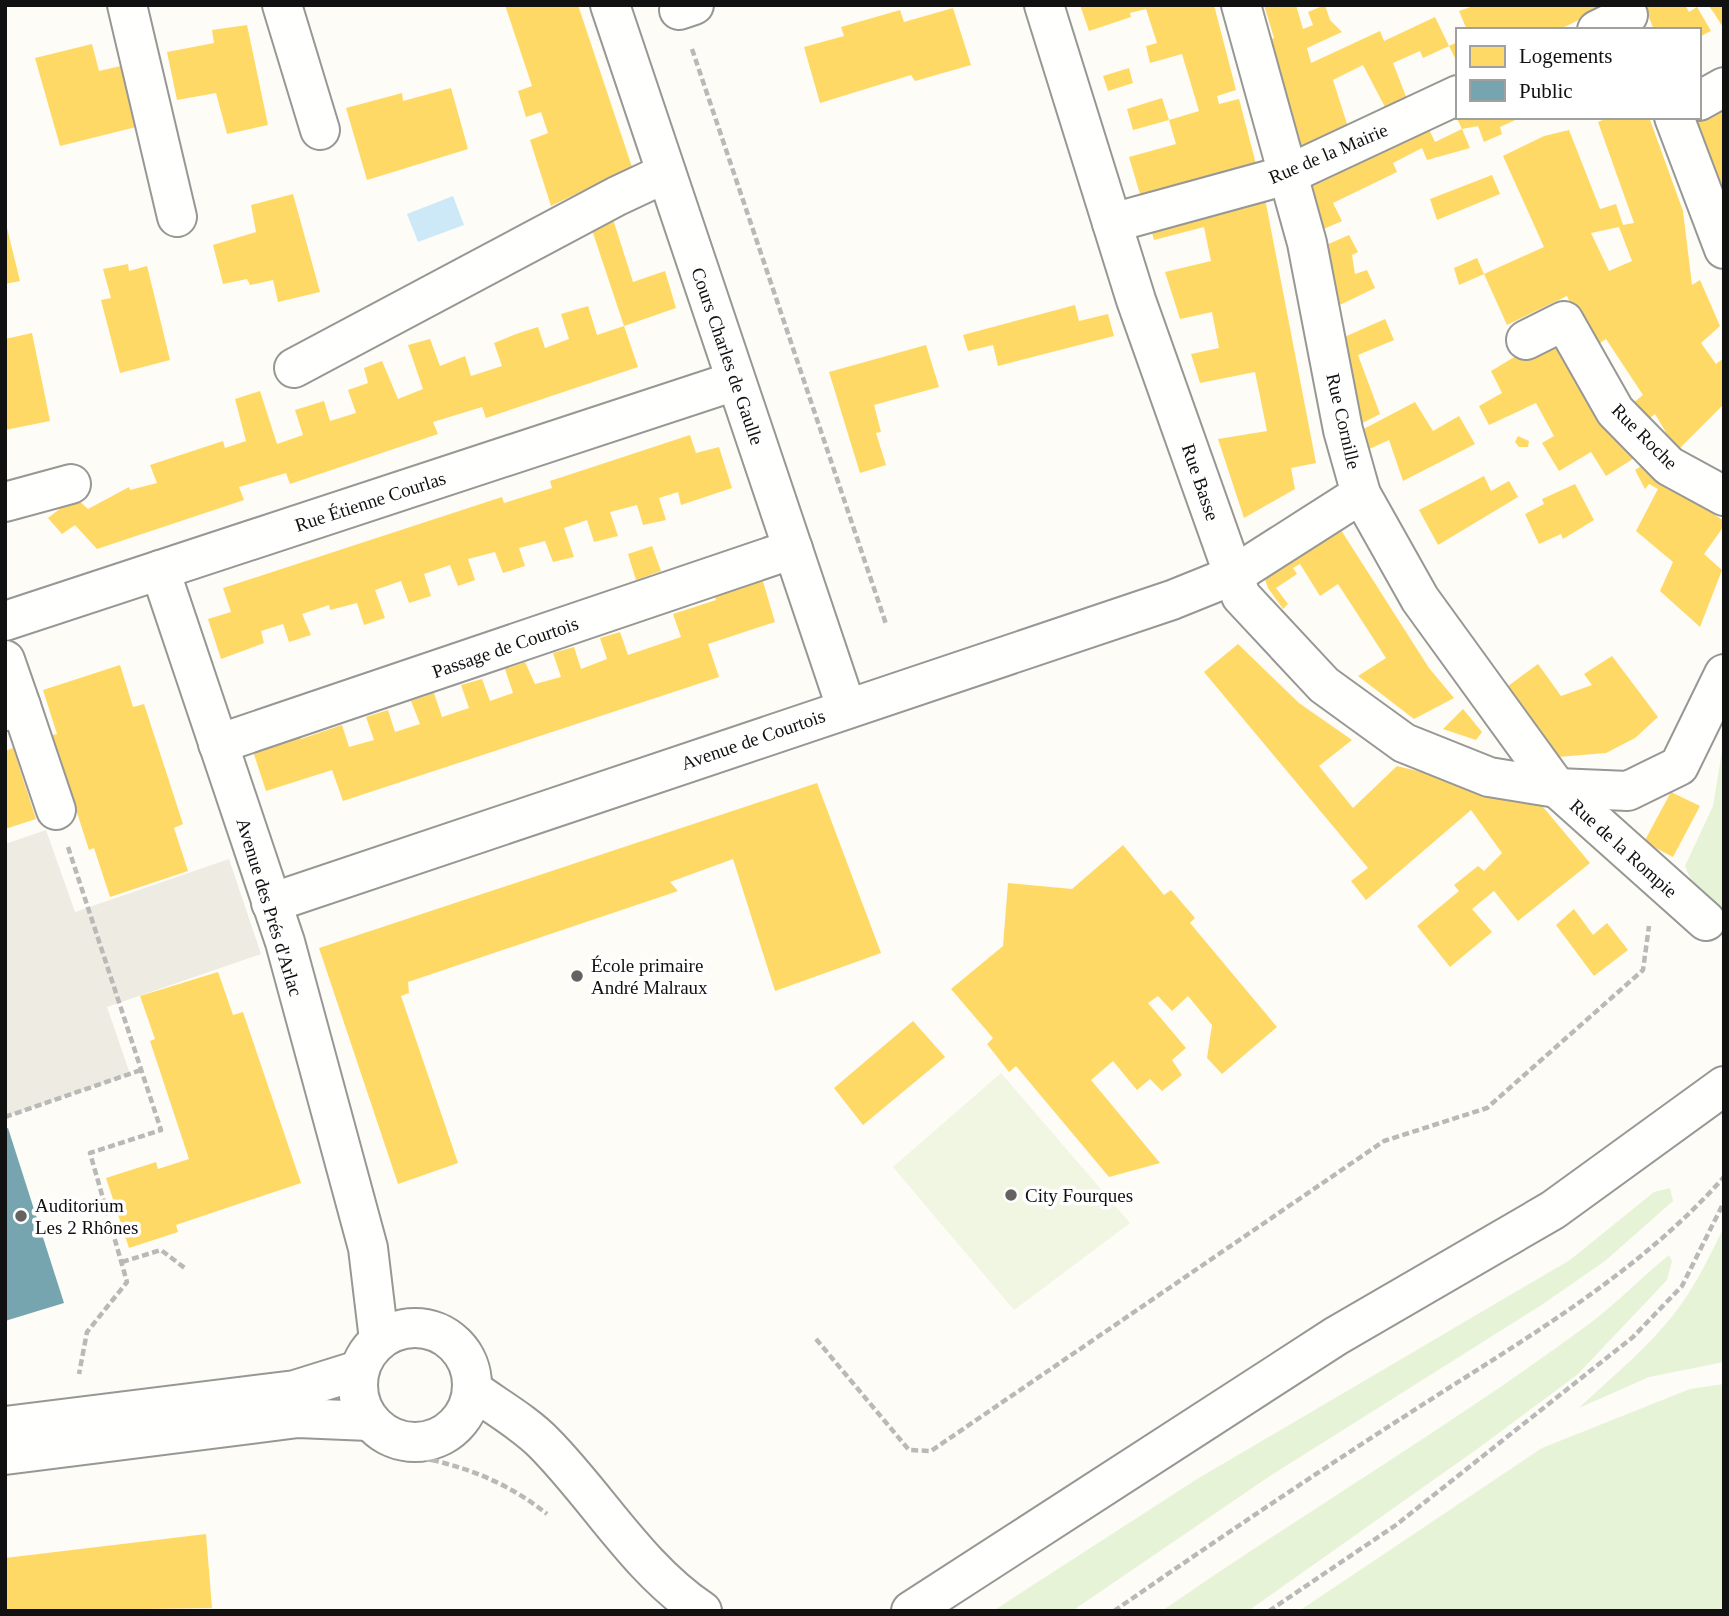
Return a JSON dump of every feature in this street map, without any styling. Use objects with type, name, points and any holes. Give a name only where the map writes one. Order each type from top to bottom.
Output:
[{"type":"street","points":[[127,5],[177,217]]},
{"type":"street","points":[[282,5],[320,130]]},
{"type":"street","name":"Cours Charles de Gaulle","points":[[610,5],[846,707]]},
{"type":"street","name":"Rue Basse","points":[[1044,5],[1112,223],[1241,596],[1324,685],[1404,743],[1489,777],[1557,788]]},
{"type":"street","name":"Rue Cornille","points":[[1241,5],[1307,243],[1343,430],[1361,494],[1420,598],[1557,788]]},
{"type":"street","points":[[1701,100],[1724,87]]},
{"type":"street","name":"Rue de la Mairie","points":[[1112,223],[1287,174],[1456,96]]},
{"type":"street","points":[[1675,119],[1724,249]]},
{"type":"street","points":[[294,368],[617,195],[666,173]]},
{"type":"street","name":"Rue Roche","points":[[1526,340],[1564,321],[1615,411],[1670,466],[1724,496]]},
{"type":"street","name":"Rue Étienne Courlas","points":[[15,609],[160,570],[735,381]]},
{"type":"street","points":[[5,502],[71,484]]},
{"type":"street","name":"Avenue de Courtois","points":[[271,902],[846,707],[1172,600],[1234,575],[1361,494]]},
{"type":"street","name":"Passage de Courtois","points":[[218,744],[793,549]]},
{"type":"street","name":"Avenue des Prés d'Arlac","points":[[160,570],[271,902],[368,1248],[383,1346],[360,1405],[369,1421]]},
{"type":"street","points":[[5,660],[13,708],[56,810]]},
{"type":"street","name":"Rue de la Rompie","points":[[1557,788],[1628,791],[1679,766],[1724,674]]},
{"type":"street","name":"Rue de la Rompie","points":[[1557,788],[1706,921]]},
{"type":"street","points":[[911,1611],[1335,1336],[1553,1210],[1724,1086]]},
{"type":"street","points":[[5,1426],[295,1390],[383,1346],[430,1329],[448,1337],[462,1352],[471,1370],[473,1390],[468,1409],[456,1426],[440,1437],[421,1442],[401,1441],[383,1433],[369,1421],[299,1418],[5,1455]]},
{"type":"street","points":[[473,1390],[544,1443],[619,1533],[673,1591],[702,1611]]},
{"type":"street","points":[[456,1426],[544,1443]]},
{"type":"path","points":[[686,7],[886,624]]},
{"type":"path","points":[[56,810],[161,1130],[90,1153],[127,1282],[87,1332],[76,1390],[80,1417]]},
{"type":"path","points":[[816,1339],[909,1450],[931,1451],[1384,1141],[1487,1108],[1643,970],[1651,913]]},
{"type":"path","points":[[5,1117],[141,1070]]},
{"type":"path","points":[[1114,1611],[1276,1499],[1578,1305],[1690,1215],[1724,1177]]},
{"type":"path","points":[[1269,1611],[1396,1525],[1633,1337],[1682,1286],[1724,1202]]},
{"type":"path","points":[[121,1262],[161,1250],[186,1269]]},
{"type":"path","points":[[421,1442],[432,1460],[472,1469],[526,1497],[559,1522]]},
{"type":"green space","points":[[1724,739],[1724,917],[1697,895],[1685,866],[1713,806]]},
{"type":"green space","name":"City Fourques","points":[[1001,1073],[1130,1223],[1014,1310],[893,1167]]},
{"type":"green space","points":[[1670,1188],[1673,1201],[1605,1261],[1540,1306],[1267,1478],[1072,1611],[993,1611],[1197,1479],[1570,1260],[1654,1192]]},
{"type":"green space","points":[[1724,1227],[1724,1362],[1649,1377],[1579,1408],[1671,1318],[1694,1285]]},
{"type":"green space","points":[[1669,1255],[1672,1261],[1667,1280],[1577,1375],[1248,1611],[1162,1611],[1537,1362],[1599,1316]]},
{"type":"green space","points":[[1724,1384],[1724,1611],[1299,1611],[1542,1448],[1690,1389]]},
{"type":"shaded area","points":[[46,830],[75,912],[229,859],[261,954],[107,1007],[130,1074],[5,1117],[5,844]]},
{"type":"water","points":[[453,196],[464,225],[418,242],[407,214]]},
{"type":"building: Logements","points":[[505,5],[578,5],[632,167],[551,206],[530,140],[548,133],[541,112],[526,117],[518,91],[532,86]]},
{"type":"building: Logements","points":[[1080,5],[1214,5],[1236,90],[1217,96],[1219,104],[1239,99],[1257,168],[1142,201],[1129,157],[1176,144],[1169,120],[1199,111],[1182,54],[1150,63],[1146,46],[1157,43],[1146,9],[1089,31]]},
{"type":"building: Logements","points":[[1264,5],[1296,5],[1303,29],[1313,25],[1308,12],[1325,5],[1330,20],[1342,32],[1307,48],[1311,63],[1380,31],[1384,41],[1435,17],[1449,46],[1423,58],[1420,51],[1393,63],[1407,99],[1386,109],[1363,65],[1333,80],[1348,127],[1302,148],[1291,108],[1285,111],[1266,41],[1274,38]]},
{"type":"building: Logements","points":[[1476,5],[1603,5],[1604,8],[1562,28],[1466,28],[1459,11]]},
{"type":"building: Logements","points":[[1644,5],[1685,5],[1689,12],[1697,7],[1711,31],[1701,36],[1701,28],[1653,28]]},
{"type":"building: Logements","points":[[1708,5],[1724,5],[1724,29],[1714,13]]},
{"type":"building: Logements","points":[[953,8],[971,65],[915,81],[911,75],[820,103],[804,47],[844,36],[841,27],[900,10],[904,22]]},
{"type":"building: Logements","points":[[247,25],[268,125],[227,134],[216,93],[177,100],[167,52],[214,43],[212,30]]},
{"type":"building: Logements","points":[[1456,43],[1456,60],[1449,46]]},
{"type":"building: Logements","points":[[92,44],[99,71],[125,65],[140,126],[60,146],[35,58]]},
{"type":"building: Logements","points":[[1129,68],[1133,83],[1108,91],[1103,76]]},
{"type":"building: Logements","points":[[451,88],[468,149],[367,180],[346,108],[402,93],[403,101]]},
{"type":"building: Logements","points":[[1162,98],[1169,120],[1133,130],[1127,109]]},
{"type":"building: Logements","points":[[1724,99],[1724,188],[1686,122],[1701,119],[1701,113]]},
{"type":"building: Logements","points":[[1456,101],[1456,116],[1450,104]]},
{"type":"building: Logements","points":[[1423,117],[1435,142],[1462,129],[1470,148],[1427,160],[1422,148],[1393,163],[1397,172],[1333,203],[1342,221],[1319,231],[1300,181]]},
{"type":"building: Logements","points":[[1457,119],[1518,119],[1500,127],[1502,134],[1484,142],[1478,126],[1462,129]]},
{"type":"building: Logements","points":[[1605,119],[1650,119],[1683,211],[1692,285],[1700,280],[1720,326],[1701,343],[1716,364],[1724,358],[1724,404],[1677,451],[1655,414],[1646,421],[1633,403],[1643,395],[1606,339],[1591,349],[1567,296],[1507,325],[1484,274],[1544,247],[1503,156],[1544,136],[1569,130],[1600,209],[1616,204],[1623,225],[1634,223],[1598,122]],"holes":[[[1619,227],[1632,261],[1609,271],[1591,233]]]},
{"type":"building: Logements","points":[[1492,175],[1500,194],[1437,220],[1430,199]]},
{"type":"building: Logements","points":[[1263,188],[1316,463],[1291,468],[1295,489],[1244,518],[1218,439],[1267,431],[1255,372],[1200,383],[1191,354],[1219,348],[1212,312],[1180,319],[1165,272],[1211,261],[1204,227],[1154,240],[1148,218]]},
{"type":"building: Logements","points":[[293,194],[320,292],[278,302],[273,280],[250,285],[247,279],[223,284],[213,245],[256,232],[251,205]]},
{"type":"building: Logements","points":[[611,213],[633,282],[665,271],[676,308],[624,326],[590,224]]},
{"type":"building: Logements","points":[[5,220],[20,281],[5,284]]},
{"type":"building: Logements","points":[[1349,235],[1358,252],[1352,255],[1355,274],[1367,270],[1375,288],[1342,304],[1326,307],[1324,246]]},
{"type":"building: Logements","points":[[1477,258],[1484,274],[1459,285],[1454,268]]},
{"type":"building: Logements","points":[[128,264],[129,271],[147,266],[170,360],[120,373],[101,300],[111,298],[103,269]]},
{"type":"building: Logements","points":[[1075,305],[1079,321],[1108,314],[1114,336],[998,366],[993,345],[968,351],[963,335]]},
{"type":"building: Logements","points":[[588,306],[597,335],[624,326],[638,367],[486,418],[482,407],[433,422],[438,434],[290,484],[286,473],[239,487],[244,500],[97,549],[75,525],[62,534],[48,518],[75,497],[88,509],[129,487],[130,490],[157,483],[150,465],[223,441],[225,448],[246,441],[235,399],[260,391],[277,444],[303,435],[295,410],[324,401],[330,421],[356,413],[348,390],[368,383],[364,368],[382,361],[398,399],[423,389],[408,345],[430,339],[440,366],[465,356],[471,376],[502,366],[494,343],[516,334],[538,327],[545,348],[569,339],[561,314]]},
{"type":"building: Logements","points":[[1385,319],[1394,340],[1358,355],[1380,414],[1351,429],[1333,342]]},
{"type":"building: Logements","points":[[1556,332],[1639,455],[1606,476],[1591,452],[1559,471],[1542,443],[1554,436],[1536,403],[1489,425],[1479,406],[1502,393],[1491,371]]},
{"type":"building: Logements","points":[[32,333],[50,421],[5,430],[5,339]]},
{"type":"building: Logements","points":[[926,345],[939,387],[874,405],[881,432],[876,433],[886,465],[860,473],[829,372]]},
{"type":"building: Logements","points":[[1415,402],[1433,431],[1459,416],[1475,444],[1403,481],[1389,440],[1356,455],[1352,435]]},
{"type":"building: Logements","points":[[690,435],[696,453],[719,447],[732,488],[681,505],[678,492],[659,498],[666,520],[643,525],[637,505],[610,512],[618,536],[594,542],[587,520],[564,528],[574,557],[553,562],[545,541],[519,548],[525,566],[503,573],[495,552],[468,559],[475,580],[458,586],[450,565],[424,574],[431,596],[409,603],[401,581],[375,590],[385,618],[364,625],[357,603],[330,610],[329,605],[302,614],[311,635],[289,642],[283,624],[261,631],[264,643],[221,659],[208,619],[231,612],[223,588],[502,497],[504,503],[552,488],[550,481]]},
{"type":"building: Logements","points":[[1518,436],[1529,441],[1528,447],[1519,447],[1515,442]]},
{"type":"building: Logements","points":[[1646,463],[1676,489],[1724,521],[1724,526],[1704,554],[1722,570],[1700,627],[1660,591],[1673,562],[1636,531],[1658,489],[1649,484],[1645,489],[1635,470]]},
{"type":"building: Logements","points":[[1484,476],[1491,491],[1509,481],[1518,497],[1438,545],[1419,510]]},
{"type":"building: Logements","points":[[1575,484],[1594,520],[1563,539],[1561,534],[1539,544],[1525,514],[1544,504],[1542,499]]},
{"type":"building: Logements","points":[[1332,516],[1429,668],[1454,698],[1414,719],[1358,676],[1386,658],[1338,584],[1320,596],[1300,564],[1293,568],[1297,574],[1276,588],[1288,604],[1283,609],[1268,588],[1261,568]]},
{"type":"building: Logements","points":[[652,546],[661,571],[636,580],[628,554]]},
{"type":"building: Logements","points":[[761,575],[775,622],[708,644],[719,677],[343,801],[332,770],[266,791],[251,745],[297,730],[301,739],[342,725],[349,747],[374,740],[366,717],[388,710],[395,732],[420,724],[411,701],[434,693],[442,717],[469,708],[461,685],[482,679],[490,701],[513,693],[505,669],[525,662],[535,684],[561,677],[553,653],[574,647],[581,669],[607,659],[600,638],[620,632],[628,655],[681,637],[673,614],[716,600],[713,591]]},
{"type":"building: Logements","points":[[1238,644],[1299,703],[1352,740],[1319,766],[1353,808],[1397,766],[1538,801],[1590,863],[1518,921],[1494,891],[1472,909],[1492,932],[1450,967],[1417,926],[1459,891],[1454,885],[1478,866],[1484,871],[1502,853],[1471,810],[1366,900],[1351,881],[1368,868],[1204,672]]},
{"type":"building: Logements","points":[[1612,656],[1658,717],[1635,738],[1606,753],[1558,757],[1504,689],[1538,664],[1561,696],[1592,685],[1584,674]]},
{"type":"building: Logements","points":[[120,665],[133,707],[144,704],[183,824],[174,828],[188,871],[110,897],[94,848],[89,850],[52,735],[57,734],[43,690]]},
{"type":"building: Logements","points":[[1463,709],[1482,732],[1476,740],[1443,729]]},
{"type":"building: Logements","points":[[13,748],[36,819],[5,829],[5,751]]},
{"type":"building: Logements","points":[[817,783],[881,953],[775,991],[733,859],[670,882],[678,891],[408,982],[409,993],[401,996],[458,1163],[398,1184],[319,948]]},
{"type":"building: Logements","points":[[1671,792],[1700,806],[1673,857],[1644,842]]},
{"type":"building: Logements","points":[[1123,845],[1164,895],[1171,890],[1195,918],[1190,923],[1277,1027],[1222,1074],[1207,1058],[1212,1025],[1188,996],[1172,1011],[1158,996],[1148,1003],[1186,1048],[1172,1060],[1182,1075],[1162,1091],[1150,1079],[1137,1090],[1113,1061],[1091,1080],[1160,1163],[1109,1177],[1016,1066],[1009,1072],[987,1044],[993,1038],[951,989],[1003,946],[1008,883],[1072,889]]},
{"type":"building: Logements","points":[[1574,909],[1593,935],[1607,923],[1628,950],[1594,976],[1556,925]]},
{"type":"building: Logements","points":[[218,972],[233,1015],[243,1012],[301,1183],[176,1225],[178,1232],[129,1248],[106,1178],[156,1162],[158,1169],[189,1159],[150,1041],[155,1039],[140,996]]},
{"type":"building: Logements","points":[[913,1021],[945,1057],[863,1125],[834,1088]]},
{"type":"building: Logements","points":[[206,1534],[212,1608],[5,1611],[5,1558]]},
{"type":"building: Public","name":"Auditorium Les 2 Rhônes","points":[[8,1128],[64,1303],[5,1321],[5,1129]]},
{"type":"place","name":"École primaire André Malraux","points":[[577,976]]},
{"type":"place","name":"City Fourques","points":[[1011,1195]]},
{"type":"place","name":"Auditorium Les 2 Rhônes","points":[[21,1216]]}]
